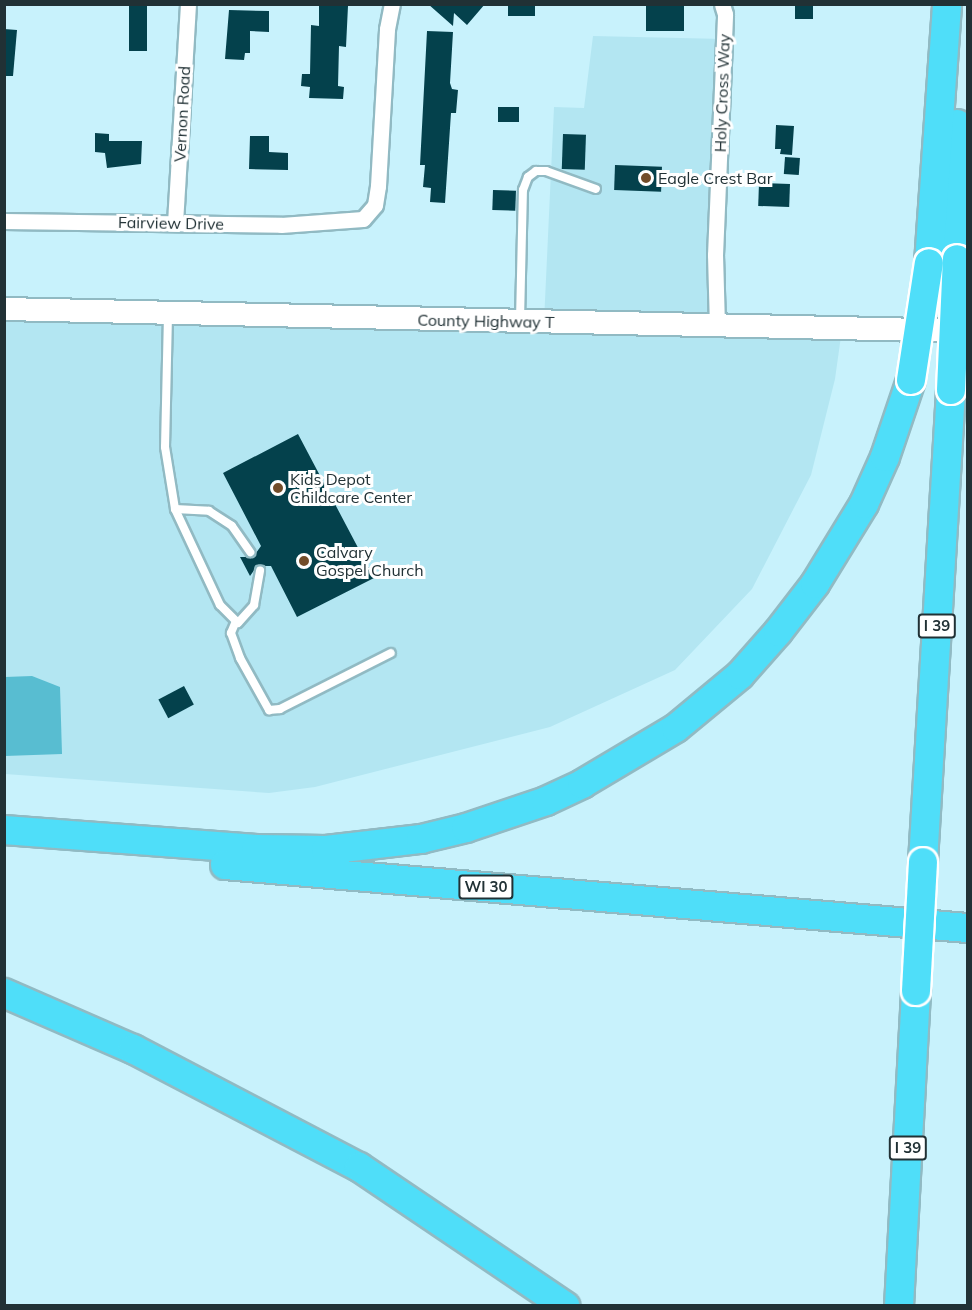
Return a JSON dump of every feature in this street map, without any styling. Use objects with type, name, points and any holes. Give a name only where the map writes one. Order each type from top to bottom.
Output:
[{"type":"highway","points":[[4,830],[256,849],[326,850],[421,839],[466,828],[546,801],[582,784],[676,728],[740,675],[778,632],[825,569],[864,504],[885,457],[911,380],[929,263],[947,4]]},
{"type":"highway","name":"I 39","points":[[899,1305],[957,259],[956,4]]},
{"type":"highway","name":"WI 30","points":[[4,841],[323,875],[588,893],[968,928]]},
{"type":"highway","points":[[4,993],[133,1049],[349,1161],[422,1206],[565,1305]]},
{"type":"main road","name":"County Highway T","points":[[4,309],[968,332]]},
{"type":"street","name":"Vernon Road","points":[[175,224],[188,4]]},
{"type":"street","name":"Fairview Drive","points":[[4,221],[175,224],[338,223],[363,219],[375,206],[387,29],[392,4]]},
{"type":"street","name":"Holy Cross Way","points":[[717,326],[715,255],[725,14],[722,4]]},
{"type":"lane","points":[[520,321],[523,190],[528,177],[536,171],[546,171],[596,189]]},
{"type":"lane","points":[[168,313],[165,447],[175,509],[220,605],[236,621]]},
{"type":"lane","points":[[175,509],[209,511],[232,526],[250,552]]},
{"type":"lane","points":[[260,571],[254,605],[236,621],[231,633],[265,708],[279,709],[391,653]]},
{"type":"shaded area","points":[[593,36],[724,39],[717,326],[842,329],[835,379],[811,475],[752,589],[675,670],[550,727],[315,787],[269,793],[5,774],[4,309],[544,322],[554,107],[584,108]]},
{"type":"water","points":[[32,676],[60,687],[62,754],[5,756],[5,677]]},
{"type":"building","points":[[129,4],[147,4],[147,51],[129,51]]},
{"type":"building","points":[[428,4],[485,4],[467,25],[454,13],[453,26]]},
{"type":"building","points":[[508,4],[535,4],[535,16],[508,16]]},
{"type":"building","points":[[646,4],[684,4],[684,31],[646,31]]},
{"type":"building","points":[[795,4],[813,4],[813,19],[795,19]]},
{"type":"building","points":[[319,5],[348,6],[346,47],[339,46],[338,86],[344,87],[343,99],[309,98],[310,87],[301,86],[302,74],[310,74],[311,25],[319,26]]},
{"type":"building","points":[[229,10],[269,11],[269,32],[250,31],[250,53],[245,53],[244,60],[225,59]]},
{"type":"building","points":[[4,29],[17,30],[13,76],[4,76]]},
{"type":"building","points":[[427,31],[453,32],[450,83],[452,89],[458,90],[456,113],[451,113],[445,203],[430,202],[431,188],[423,187],[425,165],[420,165]]},
{"type":"building","points":[[498,107],[519,107],[519,122],[498,122]]},
{"type":"building","points":[[776,125],[794,126],[792,155],[780,154],[781,149],[775,149]]},
{"type":"building","points":[[95,133],[109,134],[109,141],[142,141],[141,164],[107,168],[105,153],[95,152]]},
{"type":"building","points":[[563,134],[586,135],[585,170],[562,169]]},
{"type":"building","points":[[250,136],[269,136],[269,152],[288,153],[288,170],[249,169]]},
{"type":"building","points":[[785,157],[800,158],[799,175],[784,174]]},
{"type":"building","points":[[615,165],[662,167],[661,192],[614,190]]},
{"type":"building","points":[[759,183],[790,184],[789,207],[758,206]]},
{"type":"building","points":[[493,190],[516,191],[515,211],[492,210]]},
{"type":"building","points":[[298,434],[374,578],[297,617],[271,566],[257,566],[250,576],[240,557],[253,557],[261,546],[223,473]]},
{"type":"building","points":[[184,686],[194,705],[168,718],[158,700]]},
{"type":"place","name":"Eagle Crest Bar","points":[[646,178]]},
{"type":"place","name":"Kids Depot Childcare Center","points":[[278,488]]},
{"type":"place","name":"Calvary Gospel Church","points":[[304,561]]}]
